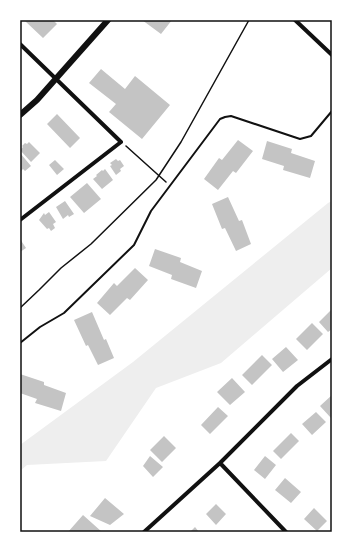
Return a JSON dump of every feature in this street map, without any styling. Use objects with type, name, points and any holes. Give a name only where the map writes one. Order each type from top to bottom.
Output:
[{"type":"main road","points":[[20,115],[37,100],[108,20]]},
{"type":"street","points":[[295,20],[332,55]]},
{"type":"street","points":[[20,44],[121,142],[20,220]]},
{"type":"street","points":[[144,532],[220,463],[297,386],[332,360]]},
{"type":"street","points":[[220,463],[286,532]]},
{"type":"lane","points":[[20,343],[40,327],[64,313],[134,245],[151,211],[220,119],[231,116],[300,139],[311,136],[332,111]]},
{"type":"path","points":[[20,308],[61,268],[92,244],[159,176],[181,142],[249,20]]},
{"type":"path","points":[[121,142],[171,186]]},
{"type":"shaded area","points":[[332,201],[332,268],[221,363],[156,388],[106,461],[27,465],[20,471],[20,445],[133,362]]},
{"type":"building","points":[[53,20],[57,24],[43,38],[25,21]]},
{"type":"building","points":[[142,20],[172,20],[161,34]]},
{"type":"building","points":[[101,69],[125,89],[135,76],[170,105],[142,139],[109,112],[116,104],[89,83]]},
{"type":"building","points":[[57,114],[80,138],[70,148],[47,124]]},
{"type":"building","points":[[238,140],[253,151],[236,173],[233,171],[218,190],[204,179],[219,158],[222,160]]},
{"type":"building","points":[[267,141],[292,149],[291,153],[315,161],[310,178],[283,170],[284,166],[262,159]]},
{"type":"building","points":[[29,142],[40,153],[31,162],[20,150],[25,143],[27,144]]},
{"type":"building","points":[[20,153],[31,166],[25,171],[23,169],[20,172]]},
{"type":"building","points":[[116,159],[118,161],[120,160],[124,166],[116,175],[110,166],[112,165],[110,163]]},
{"type":"building","points":[[55,160],[64,169],[57,175],[49,165]]},
{"type":"building","points":[[105,169],[113,180],[102,189],[93,179]]},
{"type":"building","points":[[87,183],[101,199],[84,213],[70,197]]},
{"type":"building","points":[[228,197],[239,221],[242,220],[251,244],[236,251],[225,228],[222,229],[212,204]]},
{"type":"building","points":[[65,201],[74,214],[69,217],[68,215],[63,219],[56,207]]},
{"type":"building","points":[[49,212],[56,222],[53,224],[55,228],[51,231],[49,228],[47,229],[39,220],[44,213],[45,215]]},
{"type":"building","points":[[20,239],[26,248],[20,252]]},
{"type":"building","points":[[155,249],[181,258],[180,262],[202,271],[196,288],[171,279],[172,275],[149,266]]},
{"type":"building","points":[[135,268],[148,280],[130,300],[127,298],[110,315],[97,303],[114,283],[117,286]]},
{"type":"building","points":[[332,309],[332,329],[328,332],[319,322]]},
{"type":"building","points":[[92,312],[104,340],[106,339],[114,358],[98,365],[88,345],[86,346],[74,320]]},
{"type":"building","points":[[312,323],[323,334],[307,350],[296,339]]},
{"type":"building","points":[[286,347],[298,360],[283,372],[272,359]]},
{"type":"building","points":[[262,355],[272,365],[252,385],[242,375]]},
{"type":"building","points":[[20,374],[44,382],[44,385],[66,393],[61,411],[35,403],[37,399],[20,393]]},
{"type":"building","points":[[232,378],[245,392],[230,405],[217,392]]},
{"type":"building","points":[[332,395],[332,417],[331,418],[320,406]]},
{"type":"building","points":[[218,407],[228,416],[210,434],[201,425]]},
{"type":"building","points":[[316,412],[326,422],[312,435],[302,424]]},
{"type":"building","points":[[291,433],[299,441],[281,459],[273,451]]},
{"type":"building","points":[[164,436],[176,448],[162,462],[150,450]]},
{"type":"building","points":[[150,456],[163,467],[153,477],[143,466]]},
{"type":"building","points":[[265,456],[276,465],[265,479],[254,470]]},
{"type":"building","points":[[285,478],[301,492],[291,503],[275,490]]},
{"type":"building","points":[[105,498],[124,514],[110,525],[90,516]]},
{"type":"building","points":[[216,504],[226,514],[216,525],[206,514]]},
{"type":"building","points":[[314,508],[327,521],[317,531],[304,519]]},
{"type":"building","points":[[83,515],[102,532],[68,532]]},
{"type":"building","points":[[195,527],[199,532],[190,532]]}]
